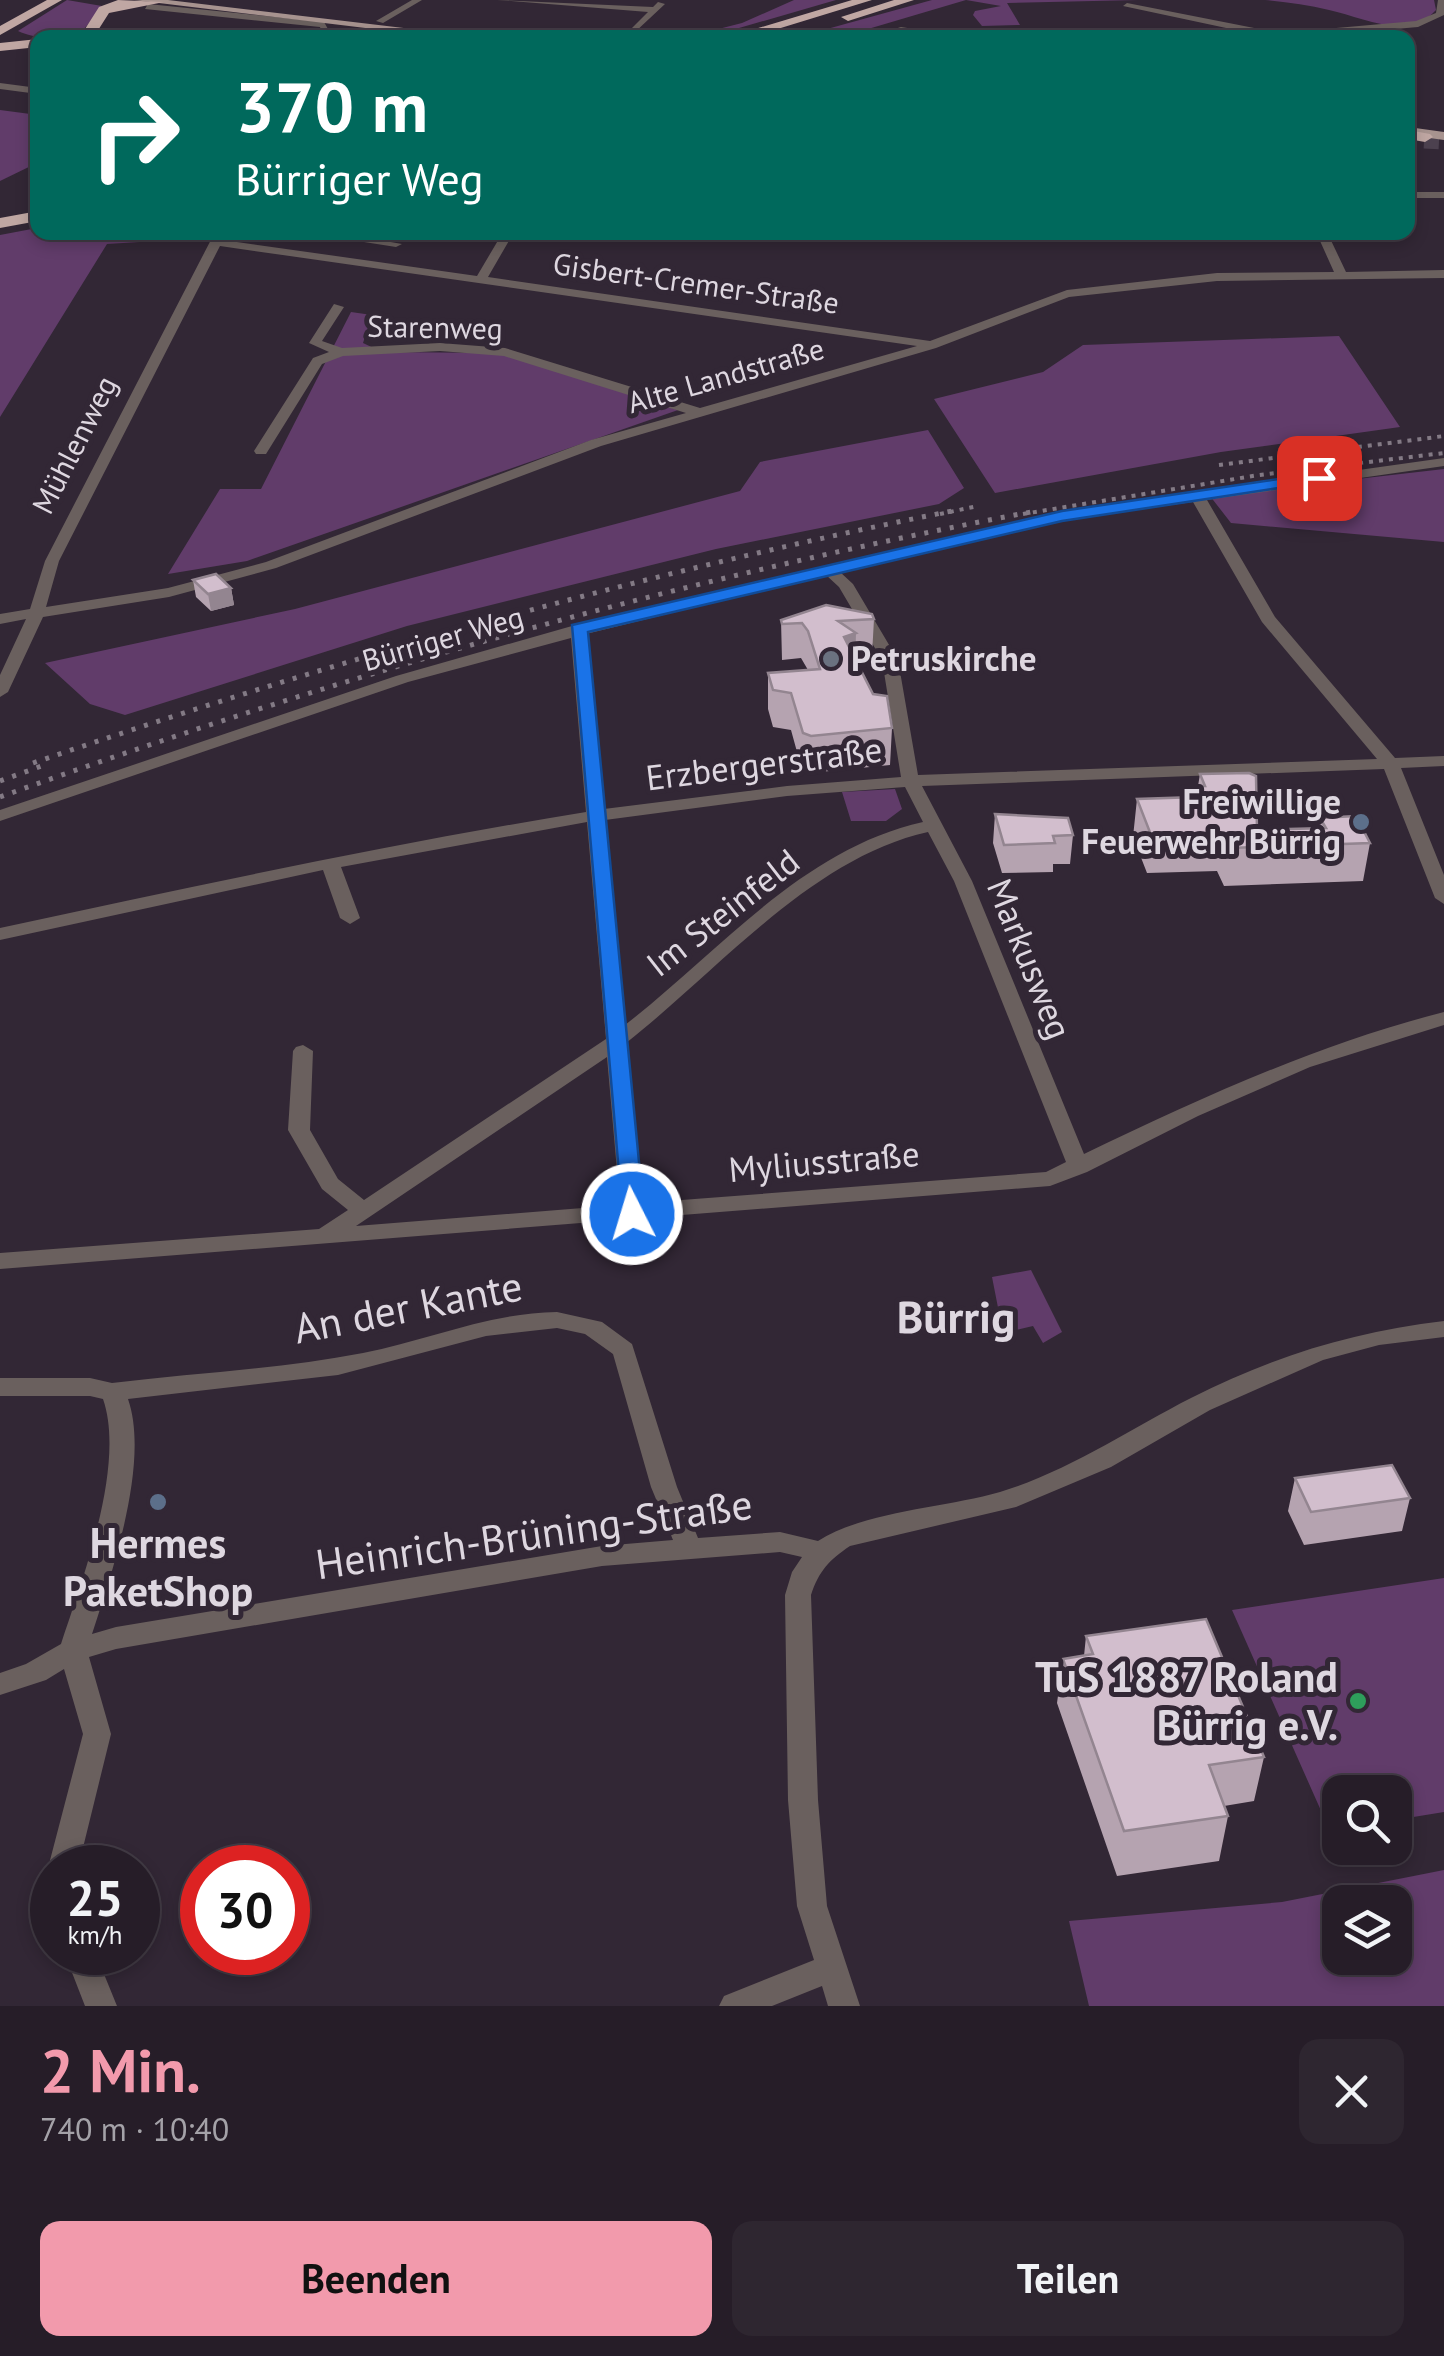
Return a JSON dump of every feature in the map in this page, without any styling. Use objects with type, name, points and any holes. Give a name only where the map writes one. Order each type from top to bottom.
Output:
[{"type":"highway","points":[[0,22],[38,0]]},
{"type":"highway","points":[[0,31],[56,0]]},
{"type":"highway","points":[[759,30],[866,0]]},
{"type":"highway","points":[[803,30],[908,0]]},
{"type":"highway","points":[[103,30],[119,3]]},
{"type":"highway","points":[[89,30],[119,3],[148,3]]},
{"type":"highway","points":[[21,20],[14,32],[30,38]]},
{"type":"highway","points":[[0,47],[30,42]]},
{"type":"highway","points":[[0,214],[30,208]]},
{"type":"highway","points":[[0,223],[30,217]]},
{"type":"main road","points":[[186,0],[382,26],[451,30]]},
{"type":"main road","points":[[148,3],[347,19],[395,12]]},
{"type":"main road","points":[[412,27],[431,30]]},
{"type":"main road","points":[[1415,138],[1444,136]]},
{"type":"main road","points":[[1415,138],[1444,144]]},
{"type":"street","points":[[372,30],[418,0]]},
{"type":"street","points":[[501,0],[656,10]]},
{"type":"street","points":[[634,30],[665,0]]},
{"type":"street","points":[[1346,30],[1426,22],[1440,14],[1442,0]]},
{"type":"street","points":[[148,3],[324,26],[325,30]]},
{"type":"street","points":[[1127,6],[1254,30]]},
{"type":"street","points":[[395,12],[412,27]]},
{"type":"street","points":[[347,19],[356,30]]},
{"type":"street","points":[[372,30],[382,26],[403,30]]},
{"type":"street","points":[[0,86],[30,90]]},
{"type":"street","points":[[1415,194],[1444,195]]},
{"type":"street","name":"Mühlenweg","points":[[0,692],[37,613],[52,561],[216,240]]},
{"type":"street","name":"Gisbert-Cremer-Straße","points":[[234,240],[343,260],[932,344]]},
{"type":"street","points":[[343,260],[358,240],[396,244]]},
{"type":"street","points":[[482,278],[504,240]]},
{"type":"street","points":[[1325,240],[1342,276]]},
{"type":"street","name":"Alte Landstraße","points":[[0,619],[169,592],[271,565],[596,443],[932,344],[1067,294],[1181,279],[1444,274]]},
{"type":"street","points":[[338,307],[315,343],[341,352]]},
{"type":"street","name":"Starenweg","points":[[341,352],[440,347],[505,352],[700,412]]},
{"type":"street","points":[[261,451],[317,361],[341,352]]},
{"type":"street","name":"Bürriger Weg","points":[[0,816],[303,710],[578,629],[1062,516],[1196,494],[1444,462]]},
{"type":"street","points":[[1196,494],[1268,620],[1391,764],[1444,898]]},
{"type":"street","name":"Markusweg","points":[[828,569],[844,584],[890,660],[910,780],[963,881],[1079,1167]]},
{"type":"street","points":[[0,600],[37,613]]},
{"type":"street","points":[[578,629],[632,1214]]},
{"type":"street","points":[[910,780],[1444,761]]},
{"type":"street","name":"Erzbergerstraße","points":[[0,934],[330,863],[766,793],[910,780]]},
{"type":"street","name":"Im Steinfeld","points":[[321,1238],[618,1040],[728,944],[884,834],[904,827],[935,825]]},
{"type":"street","points":[[330,863],[350,918]]},
{"type":"street","name":"Myliusstraße","points":[[0,1261],[1050,1179],[1190,1111],[1302,1063],[1444,1018]]},
{"type":"street","points":[[304,1050],[299,1130],[330,1184],[364,1211]]},
{"type":"street","name":"An der Kante","points":[[112,1392],[368,1360],[525,1321],[558,1320],[589,1325],[608,1333],[624,1350],[664,1486],[688,1546]]},
{"type":"street","points":[[844,2006],[812,1906],[798,1612],[805,1572],[820,1552],[868,1529],[978,1510],[1048,1485],[1201,1404],[1316,1354],[1379,1338],[1444,1328]]},
{"type":"street","points":[[0,1388],[90,1388],[112,1392],[122,1408],[106,1551],[72,1651],[97,1734],[69,1845]]},
{"type":"street","name":"Heinrich-Brüning-Straße","points":[[0,1684],[36,1672],[72,1651],[116,1638],[328,1601],[688,1546],[780,1542],[820,1552]]},
{"type":"street","points":[[735,2006],[830,1968]]},
{"type":"street","points":[[88,1975],[101,2006]]},
{"type":"shaded area","points":[[67,0],[102,6],[82,30],[30,30],[30,35],[18,31]]},
{"type":"shaded area","points":[[794,0],[836,0],[732,30],[714,30],[742,23]]},
{"type":"shaded area","points":[[932,0],[966,0],[865,30],[823,30]]},
{"type":"shaded area","points":[[966,0],[1138,0],[1007,3],[1020,25],[982,26],[973,15],[975,11],[1001,6]]},
{"type":"shaded area","points":[[1265,0],[1434,0],[1436,10],[1425,19],[1399,26]]},
{"type":"shaded area","points":[[0,110],[30,114],[30,166],[0,181]]},
{"type":"shaded area","points":[[30,229],[30,240],[172,240],[107,244],[0,417],[0,235]]},
{"type":"shaded area","points":[[351,312],[372,315],[363,343],[382,352],[499,353],[678,410],[247,561],[168,574],[220,489],[261,489]]},
{"type":"shaded area","points":[[1339,336],[1400,427],[1221,452],[995,493],[934,399],[1043,372],[1083,345]]},
{"type":"shaded area","points":[[928,430],[964,488],[939,504],[716,549],[407,626],[125,715],[90,704],[45,663],[295,609],[740,491],[760,462]]},
{"type":"shaded area","points":[[1444,469],[1444,542],[1231,523],[1210,496]]},
{"type":"shaded area","points":[[895,789],[902,809],[886,821],[851,821],[842,792]]},
{"type":"shaded area","points":[[1031,1270],[1062,1332],[1043,1343],[1033,1326],[1003,1333],[992,1277]]},
{"type":"shaded area","name":"TuS 1887 Roland Bürrig e.V.","points":[[1444,1578],[1444,1812],[1412,1817],[1412,1775],[1322,1775],[1322,1813],[1232,1610]]},
{"type":"shaded area","points":[[1444,1870],[1444,2006],[1089,2006],[1069,1921],[1282,1902],[1322,1894],[1322,1975],[1412,1975],[1412,1885],[1368,1885]]},
{"type":"building","points":[[216,574],[231,588],[208,594],[193,580]]},
{"type":"building","points":[[826,605],[872,614],[874,619],[838,621],[856,633],[844,637],[873,694],[887,696],[892,728],[811,736],[803,733],[791,693],[773,690],[768,673],[820,669],[802,623],[782,624],[781,620]]},
{"type":"building","points":[[1200,774],[1256,776],[1257,830],[1326,828],[1320,818],[1356,816],[1370,843],[1229,848],[1223,833],[1151,835],[1137,799],[1196,797],[1191,786],[1205,786]]},
{"type":"building","points":[[995,814],[1068,818],[1073,835],[1053,836],[1055,843],[1004,845]]},
{"type":"building","points":[[1392,1465],[1410,1498],[1311,1512],[1295,1478]]},
{"type":"building","points":[[1206,1619],[1264,1757],[1209,1765],[1228,1816],[1124,1831],[1063,1659],[1093,1654],[1086,1636]]},
{"type":"tunnel","points":[[1424,141],[1444,142]]},
{"type":"railway","points":[[1219,465],[1444,436]]},
{"type":"railway","points":[[1023,514],[1259,475],[1444,453]]},
{"type":"railway","points":[[940,514],[978,506]]},
{"type":"railway","points":[[33,763],[260,689],[489,622],[719,562],[952,511]]},
{"type":"railway","points":[[0,797],[255,710],[512,633],[772,567],[1036,511]]},
{"type":"railway","points":[[0,781],[47,764]]},
{"type":"place","name":"Petruskirche","points":[[831,659]]},
{"type":"place","name":"Freiwillige Feuerwehr Bürrig","points":[[1361,822]]},
{"type":"place","name":"Hermes PaketShop","points":[[158,1502]]},
{"type":"place","name":"TuS 1887 Roland Bürrig e.V.","points":[[1358,1701]]},
{"type":"district","name":"Bürrig","points":[[956,1317]]},
{"type":"route","points":[[632,1214],[578,629],[1062,516],[1319,478]]}]
